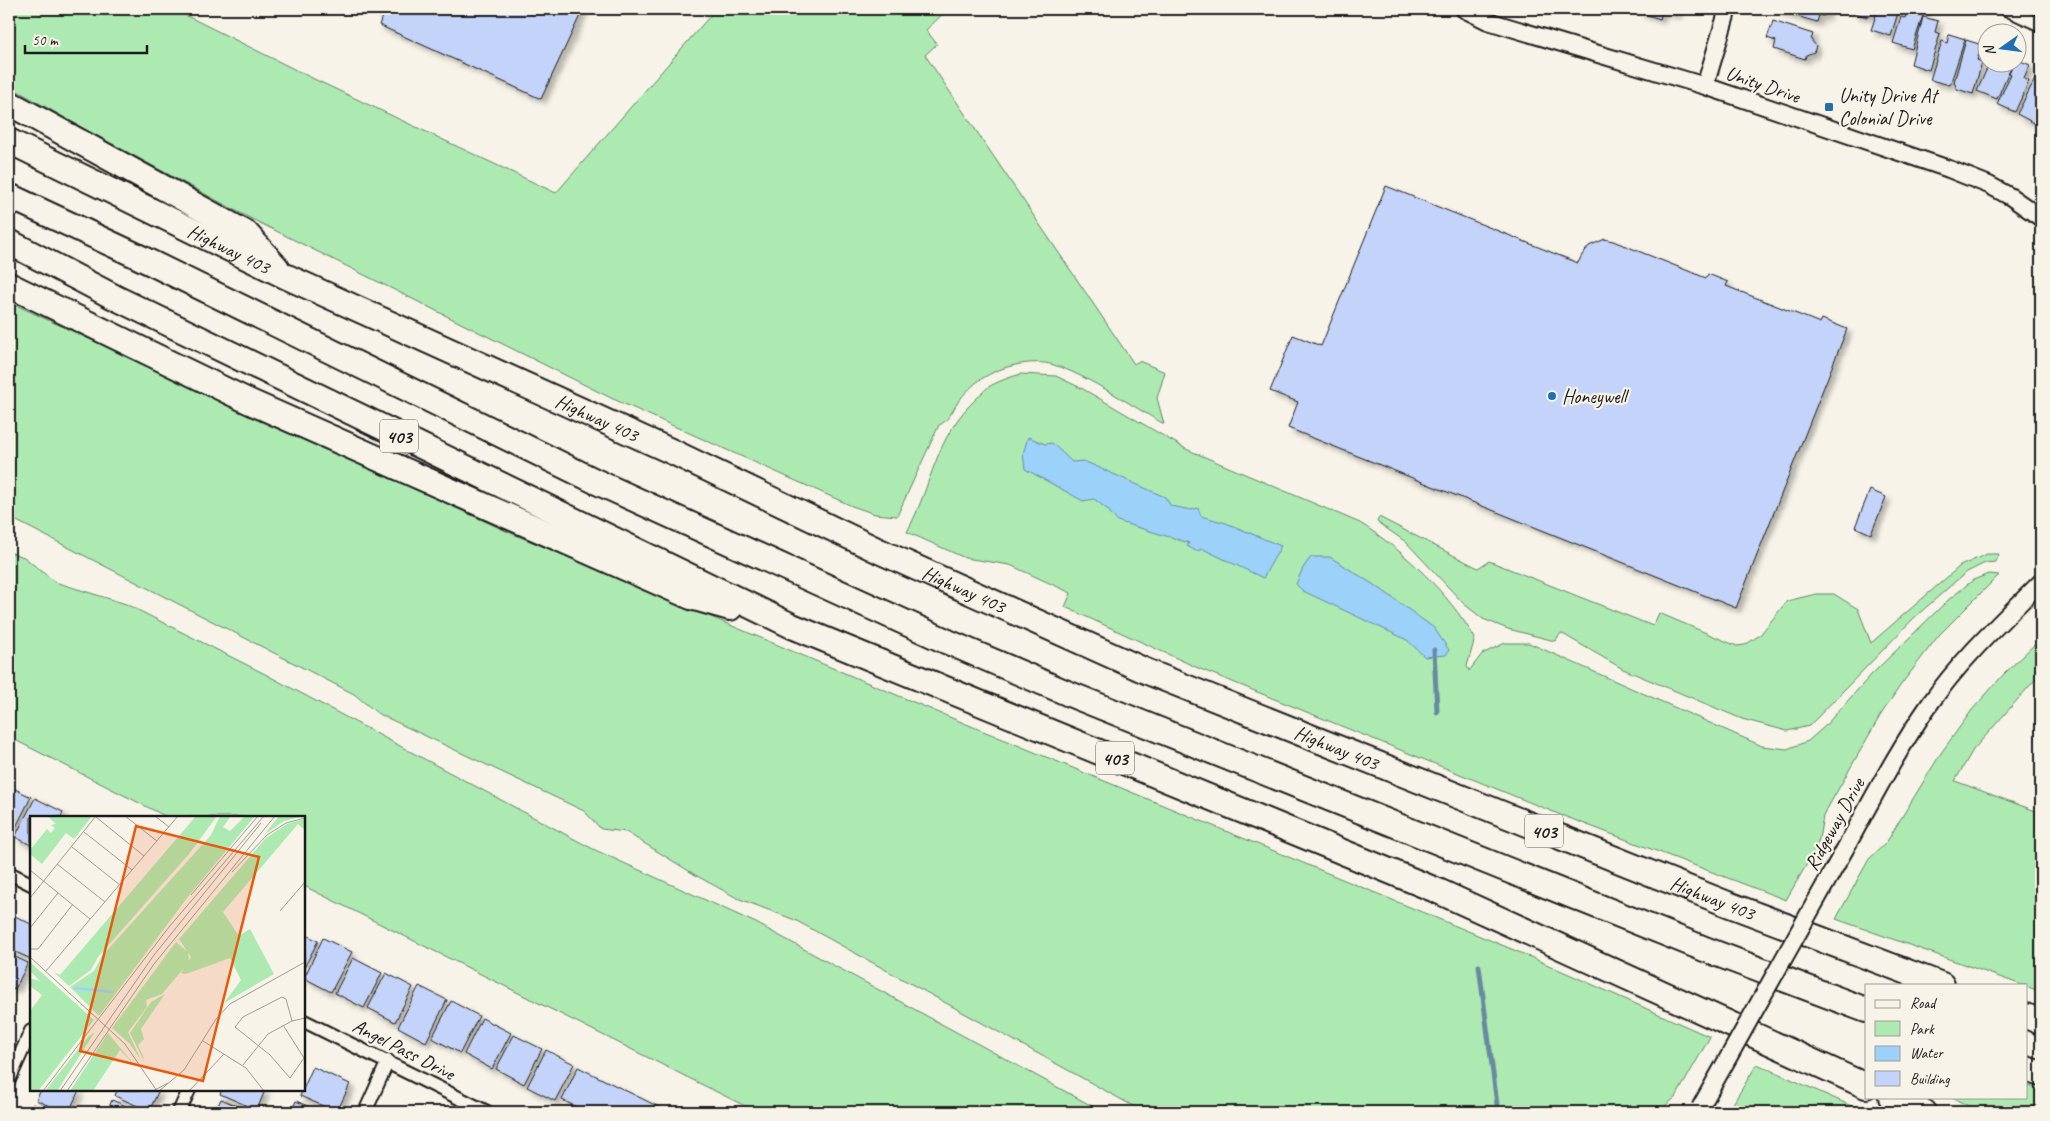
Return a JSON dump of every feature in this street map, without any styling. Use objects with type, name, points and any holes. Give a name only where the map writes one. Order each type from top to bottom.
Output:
[{"type":"highway","points":[[9,102],[246,233],[285,276]]},
{"type":"highway","name":"Highway 403","points":[[9,141],[285,276],[675,453],[879,552],[1148,672],[1725,903],[1939,984]]},
{"type":"highway","points":[[9,196],[142,258],[597,482],[948,642],[1067,693],[1707,950],[1865,1010]]},
{"type":"highway","name":"403","points":[[9,242],[114,297],[792,626],[1438,891],[1865,1086]]},
{"type":"highway","points":[[9,285],[248,400],[691,597],[792,626]]},
{"type":"highway","points":[[2028,1017],[2041,1022]]},
{"type":"highway","points":[[2028,1071],[2041,1074]]},
{"type":"highway","points":[[1893,1098],[1924,1112]]},
{"type":"street","name":"Unity Drive","points":[[1464,9],[1496,24],[1705,86],[1957,172],[1996,189],[2041,218]]},
{"type":"street","points":[[1705,86],[1728,9]]},
{"type":"street","points":[[2006,9],[2041,24]]},
{"type":"street","name":"Ridgeway Drive","points":[[1699,1110],[1900,750],[1930,704],[1969,654],[2041,582]]},
{"type":"street","points":[[9,873],[30,884]]},
{"type":"street","name":"Angel Pass Drive","points":[[305,1021],[388,1061],[487,1112]]},
{"type":"street","points":[[9,1080],[30,1033]]},
{"type":"street","points":[[365,1112],[388,1061]]},
{"type":"street","points":[[179,1112],[189,1091]]},
{"type":"green space","points":[[9,9],[173,9],[314,79],[556,193],[716,9],[948,9],[926,30],[937,44],[925,55],[1134,364],[1139,361],[1165,372],[1157,398],[1164,424],[1106,389],[1058,366],[1045,363],[1029,363],[1012,366],[990,374],[976,383],[960,399],[948,418],[939,425],[897,516],[875,514],[852,506],[611,398],[242,214],[9,86]]},
{"type":"green space","points":[[9,302],[506,531],[942,714],[1526,955],[1710,1037],[1676,1097],[1657,1112],[1144,1112],[795,920],[737,898],[697,876],[626,832],[601,829],[584,811],[377,713],[354,694],[9,517]]},
{"type":"green space","points":[[1021,374],[1056,376],[1083,389],[1186,449],[1360,523],[1377,534],[1424,574],[1464,621],[1475,638],[1467,666],[1469,671],[1482,654],[1505,643],[1529,643],[1762,746],[1787,749],[1808,741],[1824,727],[1871,675],[1947,601],[1973,580],[1989,574],[1999,575],[1939,635],[1880,716],[1823,816],[1815,850],[1786,900],[1561,815],[1198,668],[1065,607],[1071,593],[1010,565],[965,558],[907,532],[943,445],[963,412],[988,387]]},
{"type":"green space","points":[[1379,517],[1478,568],[1489,561],[1653,626],[1659,613],[1737,646],[1745,645],[1760,635],[1787,601],[1816,594],[1834,594],[1858,609],[1871,643],[1960,566],[1987,554],[1999,554],[1996,562],[1985,563],[1967,572],[1914,618],[1809,726],[1787,731],[1742,719],[1623,669],[1561,633],[1555,641],[1508,629],[1483,619],[1464,604],[1406,542],[1377,522]]},
{"type":"green space","points":[[9,552],[24,557],[55,582],[126,604],[265,674],[593,849],[756,923],[1103,1112],[757,1112],[305,886],[305,816],[165,816],[9,737]]},
{"type":"green space","points":[[2041,638],[2041,673],[1973,750],[1955,781],[2041,813],[2041,992],[2028,987],[2028,984],[2019,984],[1836,919],[1869,859],[1886,843],[1941,753],[1972,710],[2004,674]]},
{"type":"green space","points":[[1757,1064],[1865,1112],[1728,1112]]},
{"type":"green space","points":[[2028,1086],[2041,1090],[2041,1112],[1982,1112],[1952,1098],[2028,1098]]},
{"type":"water","points":[[1028,437],[1045,444],[1052,443],[1072,462],[1084,461],[1165,497],[1171,506],[1191,510],[1198,508],[1201,516],[1226,523],[1281,546],[1263,578],[1203,549],[1196,551],[1187,546],[1189,543],[1117,521],[1107,509],[1094,499],[1083,501],[1025,469],[1023,454]]},
{"type":"water","points":[[1311,557],[1330,557],[1382,590],[1434,628],[1449,650],[1446,655],[1425,657],[1407,640],[1303,591],[1296,584],[1303,568]]},
{"type":"building","points":[[369,9],[583,9],[541,99],[379,25],[383,15]]},
{"type":"building","points":[[1640,9],[1679,9],[1677,14],[1662,11],[1660,19],[1639,12]]},
{"type":"building","points":[[1777,9],[1828,9],[1827,14],[1819,15],[1817,22]]},
{"type":"building","points":[[1853,9],[1875,9],[1874,13],[1867,17],[1852,12]]},
{"type":"building","points":[[1878,9],[1899,9],[1891,36],[1871,30]]},
{"type":"building","points":[[1908,9],[1925,9],[1912,49],[1893,43],[1901,17],[1905,18]]},
{"type":"building","points":[[1923,17],[1938,21],[1935,32],[1940,34],[1929,70],[1911,64]]},
{"type":"building","points":[[1773,21],[1813,34],[1811,40],[1816,46],[1814,52],[1806,55],[1805,59],[1774,49],[1776,41],[1767,38]]},
{"type":"building","points":[[1949,34],[1965,39],[1950,85],[1930,80],[1942,41],[1947,43]]},
{"type":"building","points":[[1966,40],[1978,44],[1977,60],[1979,72],[1973,94],[1957,89],[1954,82]]},
{"type":"building","points":[[1985,72],[2009,72],[1997,99],[1977,91]]},
{"type":"building","points":[[2027,72],[2024,79],[2029,81],[2015,112],[1997,104],[2011,74],[2009,73]]},
{"type":"building","points":[[2035,79],[2040,82],[2041,80],[2041,113],[2036,124],[2017,114]]},
{"type":"building","name":"Honeywell","points":[[1386,186],[1578,263],[1589,246],[1605,239],[1706,278],[1708,274],[1728,282],[1726,286],[1820,323],[1822,319],[1847,329],[1736,608],[1288,428],[1298,402],[1270,391],[1293,335],[1321,346]]},
{"type":"building","points":[[1870,490],[1886,497],[1871,534],[1855,527]]},
{"type":"building","points":[[9,786],[31,797],[13,833],[9,831]]},
{"type":"building","points":[[35,798],[63,812],[61,816],[30,816],[30,844],[15,837]]},
{"type":"building","points":[[13,915],[30,924],[30,959],[9,949],[9,924]]},
{"type":"building","points":[[305,934],[318,941],[305,966]]},
{"type":"building","points":[[323,938],[352,952],[331,992],[305,979]]},
{"type":"building","points":[[9,954],[28,963],[15,989],[9,986]]},
{"type":"building","points":[[353,958],[382,973],[364,1008],[335,993]]},
{"type":"building","points":[[386,973],[413,987],[395,1022],[368,1008]]},
{"type":"building","points":[[419,986],[447,1000],[426,1042],[398,1027]]},
{"type":"building","points":[[451,1001],[479,1016],[460,1053],[432,1038]]},
{"type":"building","points":[[482,1018],[511,1033],[492,1069],[464,1054]]},
{"type":"building","points":[[514,1035],[542,1049],[524,1084],[496,1069]]},
{"type":"building","points":[[546,1050],[574,1064],[555,1101],[527,1087]]},
{"type":"building","points":[[313,1067],[350,1084],[337,1112],[300,1096],[302,1091],[305,1091],[305,1085]]},
{"type":"building","points":[[578,1067],[669,1112],[587,1112],[562,1100]]},
{"type":"building","points":[[40,1091],[79,1091],[69,1112],[63,1112],[36,1100]]},
{"type":"building","points":[[117,1091],[159,1091],[149,1111],[115,1096]]},
{"type":"building","points":[[222,1091],[265,1091],[257,1110],[220,1094]]},
{"type":"building","points":[[221,1099],[251,1112],[215,1112]]},
{"type":"building","points":[[112,1100],[140,1112],[107,1112]]},
{"type":"building","points":[[296,1101],[321,1112],[291,1112]]},
{"type":"building","points":[[33,1104],[51,1112],[29,1112]]},
{"type":"waterway","points":[[1434,650],[1437,712]]},
{"type":"waterway","points":[[1479,966],[1498,1112]]},
{"type":"place","name":"Unity Drive At Colonial Drive","points":[[1829,107]]},
{"type":"place","name":"Honeywell","points":[[1552,396]]}]
